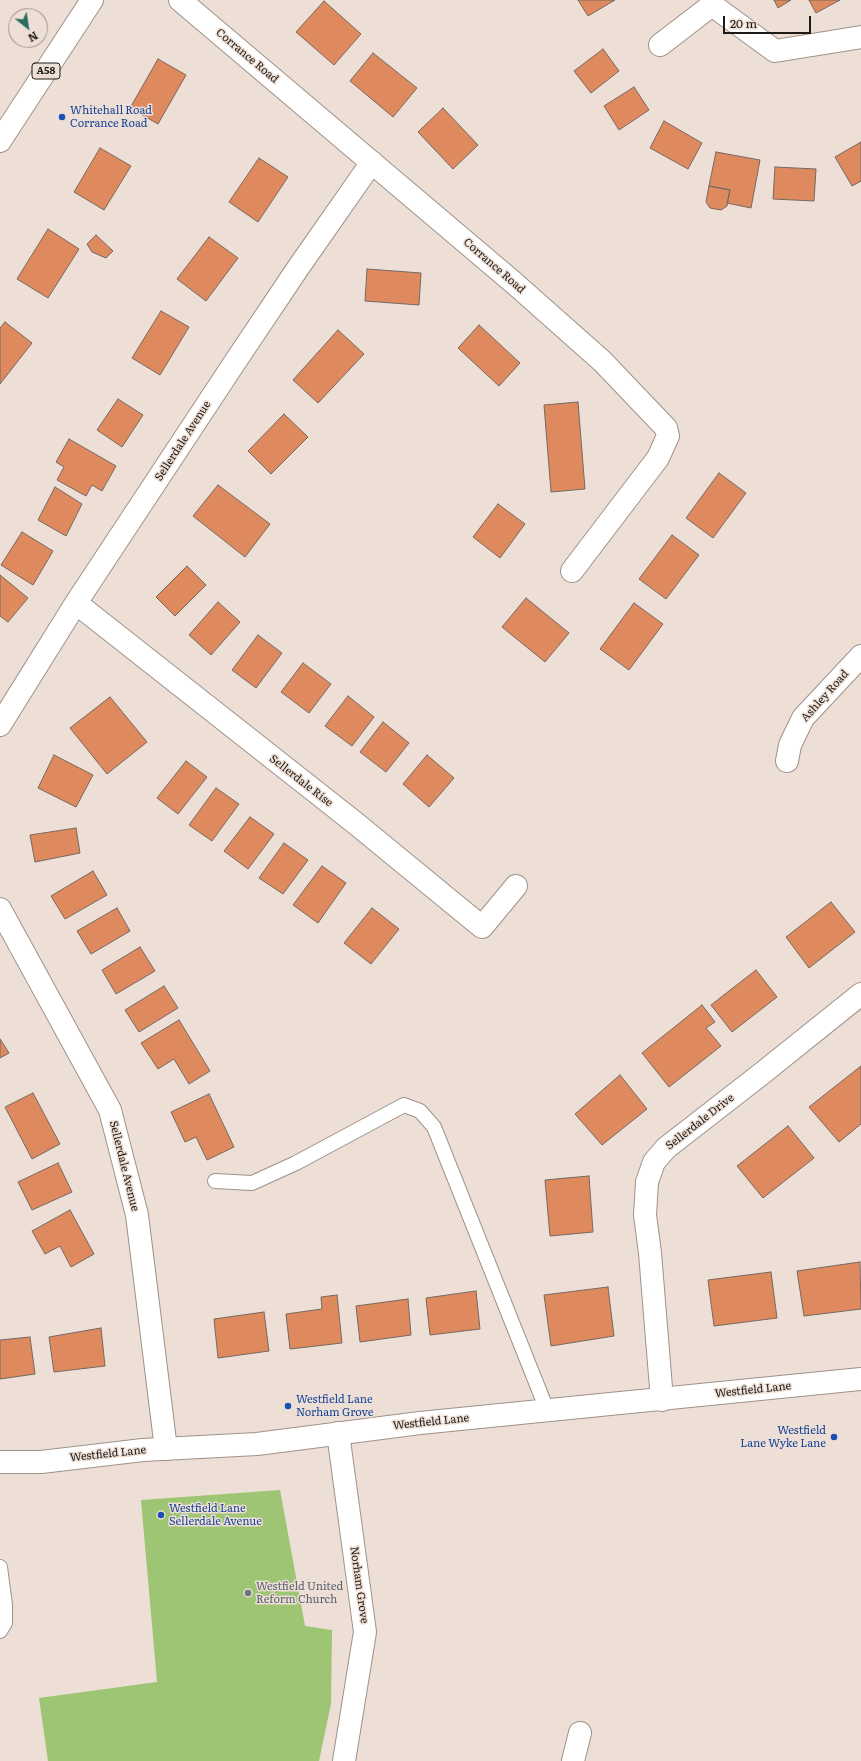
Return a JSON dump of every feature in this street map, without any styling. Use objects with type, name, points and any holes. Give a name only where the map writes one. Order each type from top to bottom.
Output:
[{"type":"main road","name":"A58","points":[[0,141],[92,0]]},
{"type":"main road","name":"Corrance Road","points":[[180,0],[514,283],[602,361],[666,428],[668,436],[658,458],[572,571]]},
{"type":"main road","points":[[660,45],[712,5],[775,51],[861,37]]},
{"type":"main road","name":"Sellerdale Avenue","points":[[0,725],[76,603],[298,268],[372,162]]},
{"type":"main road","name":"Sellerdale Rise","points":[[76,603],[354,822],[482,928],[516,886]]},
{"type":"main road","name":"Ashley Road","points":[[787,761],[790,745],[803,718],[861,656]]},
{"type":"main road","name":"Sellerdale Avenue","points":[[0,909],[110,1110],[137,1215],[166,1449]]},
{"type":"main road","name":"Sellerdale Drive","points":[[662,1400],[650,1253],[645,1215],[647,1182],[654,1162],[666,1148],[861,994]]},
{"type":"main road","name":"Westfield Lane","points":[[0,1462],[41,1462],[143,1450],[257,1444],[428,1422],[662,1400],[861,1379]]},
{"type":"main road","name":"Norham Grove","points":[[338,1433],[365,1632],[344,1761]]},
{"type":"main road","points":[[573,1761],[580,1733]]},
{"type":"lane","points":[[215,1181],[252,1183],[302,1160],[404,1105],[420,1111],[434,1127],[547,1410]]},
{"type":"lane","points":[[0,1567],[5,1605],[5,1623],[0,1631]]},
{"type":"green space","points":[[280,1490],[305,1626],[332,1630],[331,1704],[319,1761],[48,1761],[39,1698],[157,1682],[141,1500]]},
{"type":"building","points":[[578,0],[615,0],[588,16]]},
{"type":"building","points":[[774,0],[791,0],[778,8]]},
{"type":"building","points":[[809,0],[840,0],[816,13]]},
{"type":"building","points":[[324,1],[361,34],[334,65],[296,32]]},
{"type":"building","points":[[603,49],[619,71],[591,93],[574,71]]},
{"type":"building","points":[[373,53],[417,88],[393,117],[350,81]]},
{"type":"building","points":[[158,59],[186,75],[158,124],[130,108]]},
{"type":"building","points":[[634,87],[649,110],[619,130],[604,106]]},
{"type":"building","points":[[443,108],[478,145],[453,169],[418,132]]},
{"type":"building","points":[[664,121],[702,143],[688,169],[650,148]]},
{"type":"building","points":[[861,142],[861,181],[852,186],[835,157]]},
{"type":"building","points":[[100,148],[131,166],[104,210],[74,192]]},
{"type":"building","points":[[716,152],[760,160],[751,208],[727,203],[730,190],[709,186]]},
{"type":"building","points":[[259,158],[288,177],[258,222],[229,202]]},
{"type":"building","points":[[775,167],[816,169],[814,201],[773,199]]},
{"type":"building","points":[[709,186],[730,190],[727,206],[721,210],[710,208],[706,202]]},
{"type":"building","points":[[48,229],[79,249],[48,298],[17,279]]},
{"type":"building","points":[[96,235],[113,251],[106,258],[92,252],[87,244]]},
{"type":"building","points":[[209,237],[238,258],[206,301],[177,279]]},
{"type":"building","points":[[367,269],[421,273],[419,305],[365,301]]},
{"type":"building","points":[[161,311],[189,327],[160,375],[132,358]]},
{"type":"building","points":[[5,322],[32,343],[0,384],[0,328]]},
{"type":"building","points":[[479,325],[520,363],[499,386],[458,348]]},
{"type":"building","points":[[338,330],[364,354],[318,403],[293,380]]},
{"type":"building","points":[[118,399],[143,415],[122,447],[97,430]]},
{"type":"building","points":[[578,402],[585,489],[551,492],[544,405]]},
{"type":"building","points":[[284,414],[308,437],[271,474],[248,451]]},
{"type":"building","points":[[69,439],[116,466],[102,491],[92,485],[86,496],[57,480],[64,467],[56,462]]},
{"type":"building","points":[[719,473],[746,493],[713,538],[686,518]]},
{"type":"building","points":[[218,485],[270,524],[245,557],[193,516]]},
{"type":"building","points":[[55,487],[82,504],[66,536],[38,520]]},
{"type":"building","points":[[498,504],[525,524],[500,558],[473,537]]},
{"type":"building","points":[[22,532],[53,551],[33,585],[1,565]]},
{"type":"building","points":[[672,535],[699,555],[666,599],[639,579]]},
{"type":"building","points":[[187,566],[206,585],[175,616],[156,597]]},
{"type":"building","points":[[0,575],[28,598],[8,622],[0,616]]},
{"type":"building","points":[[526,598],[569,633],[545,662],[502,627]]},
{"type":"building","points":[[218,602],[240,622],[211,655],[189,635]]},
{"type":"building","points":[[634,603],[663,624],[629,670],[600,649]]},
{"type":"building","points":[[258,635],[282,653],[256,688],[232,670]]},
{"type":"building","points":[[303,663],[331,684],[309,713],[281,692]]},
{"type":"building","points":[[348,696],[374,717],[352,746],[325,726]]},
{"type":"building","points":[[110,697],[147,742],[107,774],[70,728]]},
{"type":"building","points":[[383,722],[409,743],[386,772],[360,752]]},
{"type":"building","points":[[54,755],[93,775],[76,807],[38,788]]},
{"type":"building","points":[[427,755],[454,778],[429,807],[403,784]]},
{"type":"building","points":[[186,761],[207,777],[178,814],[157,798]]},
{"type":"building","points":[[216,788],[239,804],[212,841],[189,825]]},
{"type":"building","points":[[250,817],[274,834],[248,869],[224,851]]},
{"type":"building","points":[[76,828],[80,853],[35,862],[30,835]]},
{"type":"building","points":[[284,843],[308,860],[283,894],[259,878]]},
{"type":"building","points":[[322,866],[346,883],[318,923],[293,905]]},
{"type":"building","points":[[93,871],[107,895],[65,919],[51,896]]},
{"type":"building","points":[[831,902],[855,932],[809,968],[786,937]]},
{"type":"building","points":[[117,908],[130,931],[91,954],[77,931]]},
{"type":"building","points":[[372,908],[399,929],[371,964],[344,943]]},
{"type":"building","points":[[140,947],[155,971],[116,994],[102,970]]},
{"type":"building","points":[[756,970],[777,997],[732,1032],[711,1005]]},
{"type":"building","points":[[164,986],[178,1008],[139,1032],[125,1010]]},
{"type":"building","points":[[702,1005],[715,1022],[706,1028],[721,1046],[669,1087],[642,1053]]},
{"type":"building","points":[[179,1020],[210,1071],[189,1084],[174,1059],[158,1069],[141,1043]]},
{"type":"building","points":[[0,1039],[9,1053],[0,1058]]},
{"type":"building","points":[[861,1066],[861,1124],[839,1142],[809,1107]]},
{"type":"building","points":[[620,1075],[647,1109],[602,1145],[575,1114]]},
{"type":"building","points":[[33,1093],[60,1144],[32,1159],[5,1107]]},
{"type":"building","points":[[209,1094],[234,1147],[207,1160],[196,1137],[185,1142],[171,1112]]},
{"type":"building","points":[[788,1126],[814,1158],[763,1198],[737,1166]]},
{"type":"building","points":[[58,1163],[72,1192],[32,1210],[18,1182]]},
{"type":"building","points":[[589,1176],[593,1232],[550,1236],[545,1180]]},
{"type":"building","points":[[70,1210],[94,1254],[71,1267],[60,1246],[45,1254],[32,1231]]},
{"type":"building","points":[[860,1262],[861,1309],[804,1316],[797,1271]]},
{"type":"building","points":[[771,1272],[777,1318],[714,1326],[708,1280]]},
{"type":"building","points":[[608,1287],[614,1336],[551,1346],[544,1295]]},
{"type":"building","points":[[476,1291],[480,1329],[430,1335],[426,1298]]},
{"type":"building","points":[[337,1295],[342,1343],[290,1349],[286,1314],[322,1309],[321,1297]]},
{"type":"building","points":[[408,1299],[411,1335],[360,1342],[356,1306]]},
{"type":"building","points":[[264,1312],[269,1351],[218,1358],[214,1319]]},
{"type":"building","points":[[101,1328],[105,1366],[54,1372],[49,1337]]},
{"type":"building","points":[[30,1337],[35,1374],[0,1379],[0,1340]]},
{"type":"place","name":"Whitehall Road Corrance Road","points":[[62,117]]},
{"type":"place","name":"Westfield Lane Norham Grove","points":[[288,1406]]},
{"type":"place","name":"Westfield Lane Wyke Lane","points":[[834,1437]]},
{"type":"place","name":"Westfield Lane Sellerdale Avenue","points":[[161,1515]]},
{"type":"place","name":"Westfield United Reform Church","points":[[248,1593]]}]
